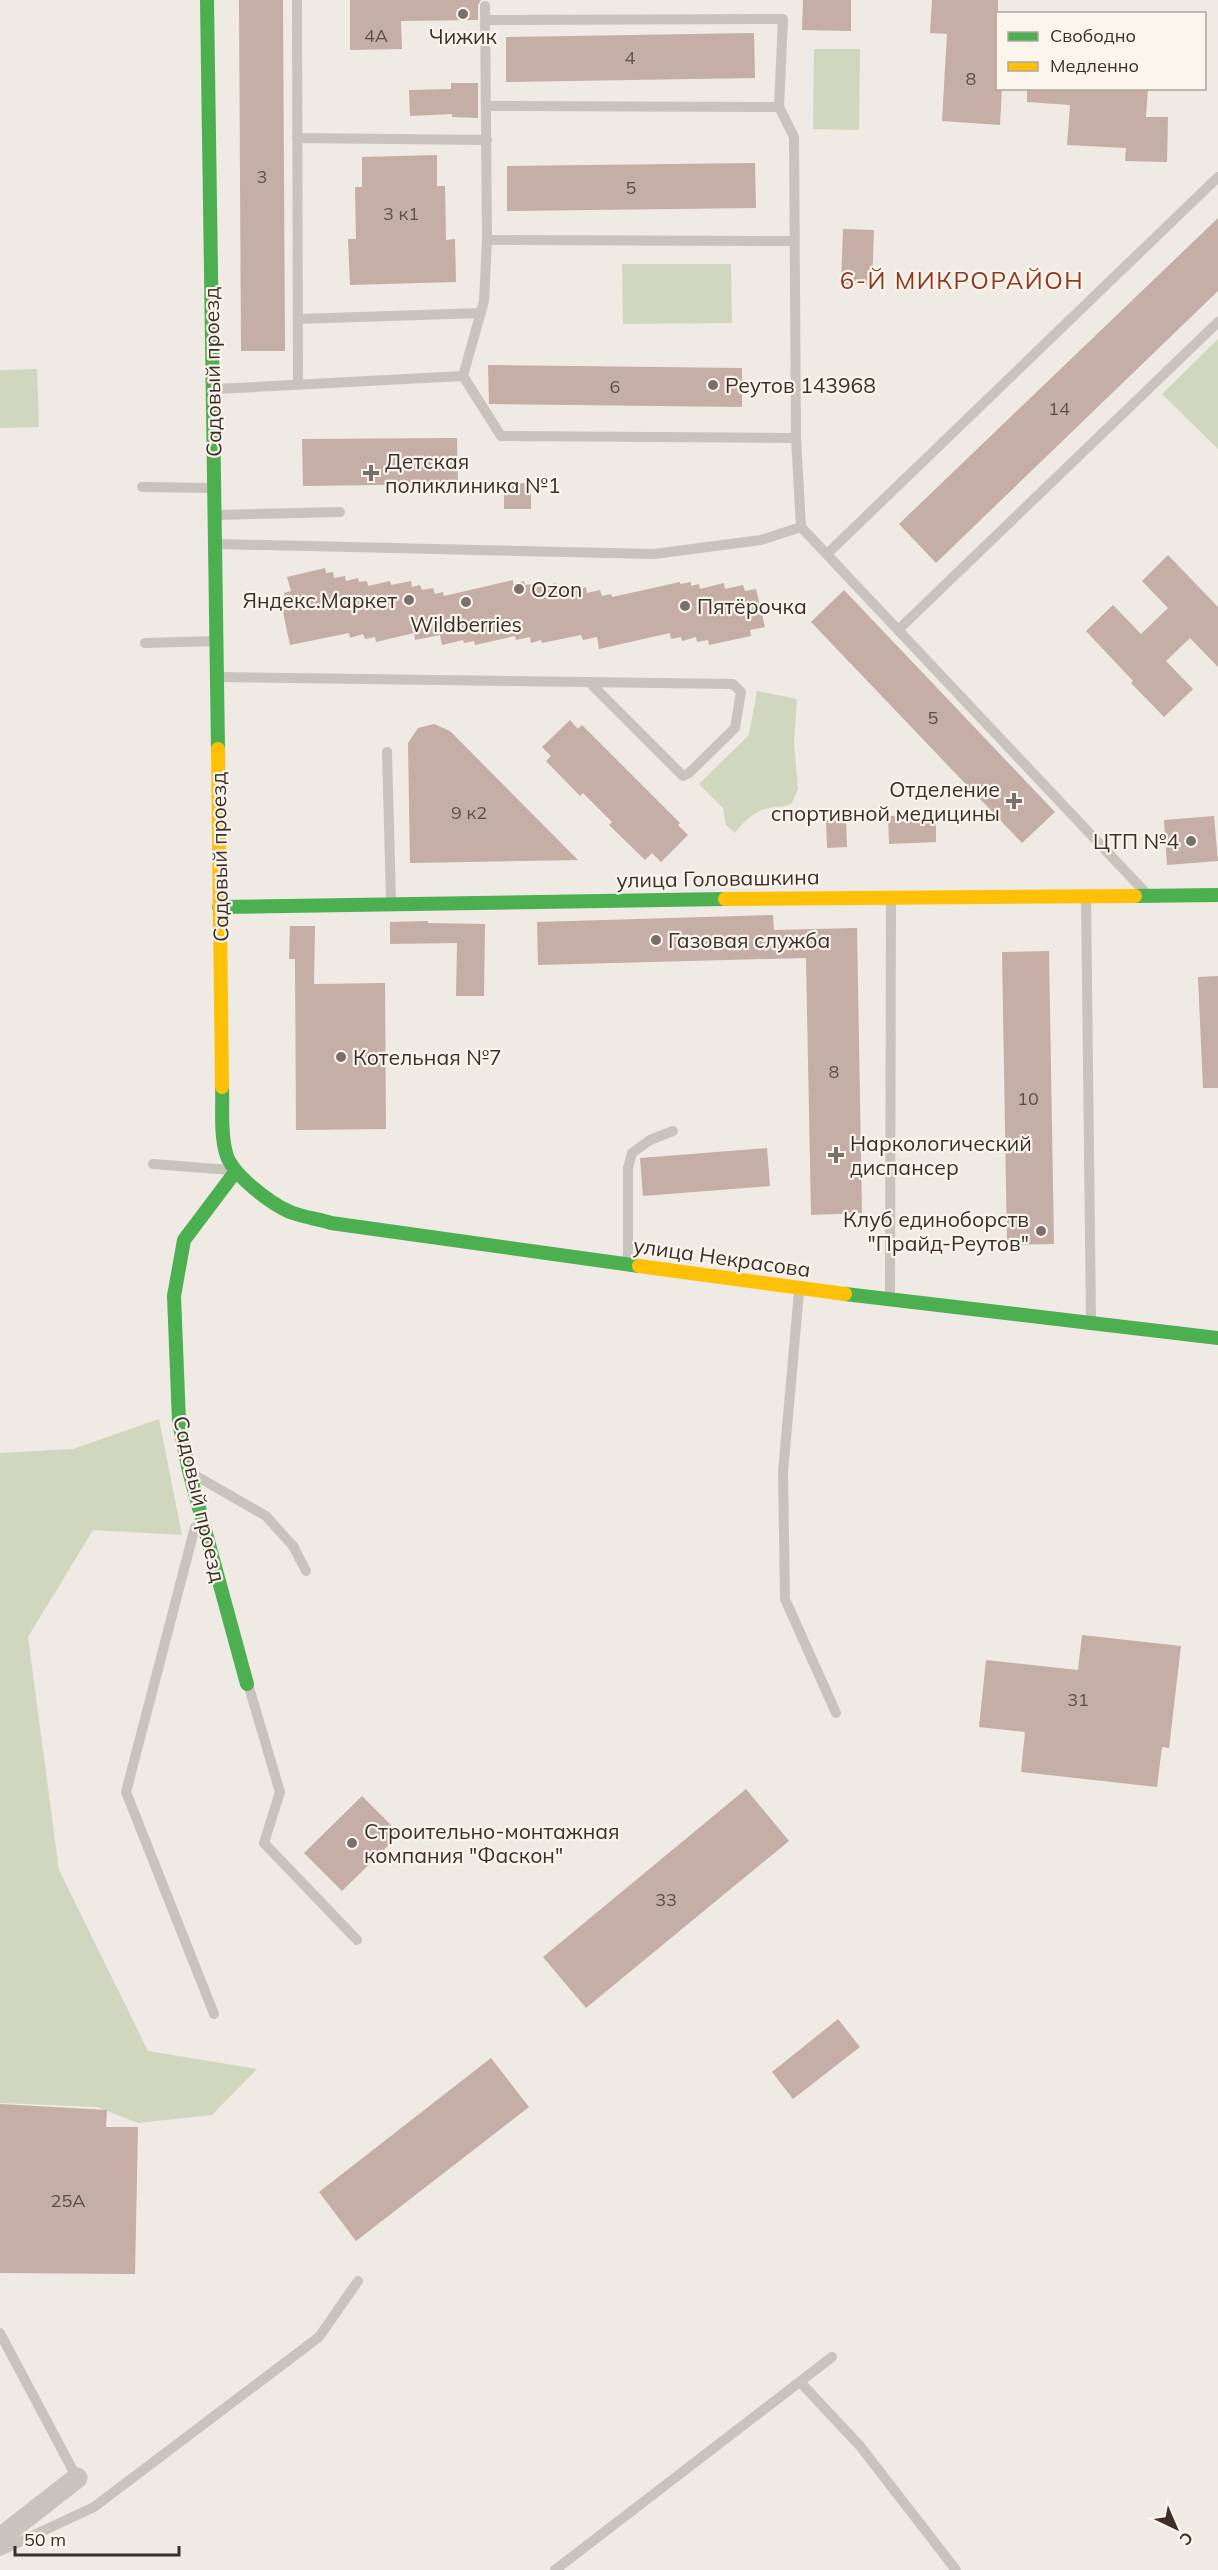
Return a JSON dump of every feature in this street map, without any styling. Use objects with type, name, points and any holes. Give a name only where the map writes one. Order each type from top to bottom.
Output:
[{"type":"street","name":"Садовый проезд","points":[[207,0],[223,1135],[226,1155],[236,1171],[184,1240],[174,1296],[179,1422],[189,1471],[248,1684]]},
{"type":"street","name":"улица Головашкина","points":[[219,907],[891,897],[1218,895]]},
{"type":"street","name":"улица Некрасова","points":[[236,1171],[262,1195],[290,1212],[331,1223],[799,1289],[1218,1338]]},
{"type":"street","points":[[0,2538],[77,2478]]},
{"type":"lane","points":[[297,0],[298,385]]},
{"type":"lane","points":[[485,6],[487,240],[484,301],[463,376],[501,436],[796,438]]},
{"type":"lane","points":[[485,20],[783,19],[779,107],[794,137],[796,438],[801,527],[1148,896]]},
{"type":"lane","points":[[486,106],[779,107]]},
{"type":"lane","points":[[297,138],[487,140]]},
{"type":"lane","points":[[827,554],[1218,177]]},
{"type":"lane","points":[[487,240],[794,241]]},
{"type":"lane","points":[[298,319],[481,313]]},
{"type":"lane","points":[[898,630],[1218,322]]},
{"type":"lane","points":[[212,389],[463,376]]},
{"type":"lane","points":[[142,487],[214,488]]},
{"type":"lane","points":[[214,515],[340,512]]},
{"type":"lane","points":[[214,544],[654,554],[761,540],[801,527]]},
{"type":"lane","points":[[145,643],[216,641]]},
{"type":"lane","points":[[216,677],[589,682],[733,684],[741,693],[738,720],[729,735],[690,773],[683,776],[589,682]]},
{"type":"lane","points":[[387,752],[391,904]]},
{"type":"lane","points":[[1086,896],[1091,1324]]},
{"type":"lane","points":[[890,1300],[891,897]]},
{"type":"lane","points":[[281,906],[281,921]]},
{"type":"lane","points":[[628,1265],[628,1168],[632,1153],[650,1140],[673,1131]]},
{"type":"lane","points":[[153,1164],[236,1171]]},
{"type":"lane","points":[[799,1289],[783,1472],[785,1599],[836,1713]]},
{"type":"lane","points":[[189,1471],[204,1482],[266,1516],[293,1546],[306,1571]]},
{"type":"lane","points":[[200,1508],[126,1792],[214,2014]]},
{"type":"lane","points":[[248,1684],[280,1792],[264,1843],[357,1940]]},
{"type":"lane","points":[[0,2551],[94,2507],[319,2337],[357,2281]]},
{"type":"lane","points":[[0,2333],[77,2478]]},
{"type":"lane","points":[[555,2570],[832,2357]]},
{"type":"lane","points":[[801,2383],[860,2446],[956,2570]]},
{"type":"green space","points":[[814,49],[860,49],[859,130],[813,129]]},
{"type":"green space","points":[[622,264],[731,264],[732,323],[623,324]]},
{"type":"green space","points":[[1218,339],[1218,449],[1162,394]]},
{"type":"green space","points":[[37,369],[39,427],[0,428],[0,370]]},
{"type":"green space","points":[[757,691],[797,699],[794,743],[798,789],[792,803],[759,811],[735,833],[726,825],[723,808],[699,784],[749,735]]},
{"type":"green space","points":[[159,1419],[182,1535],[93,1530],[28,1637],[59,1870],[148,2051],[257,2069],[212,2115],[138,2123],[97,2107],[0,2103],[0,1453],[73,1449]]},
{"type":"building","points":[[239,0],[283,0],[285,351],[241,351]]},
{"type":"building","points":[[350,0],[481,0],[478,5],[478,20],[401,21],[402,49],[350,50]]},
{"type":"building","points":[[803,0],[851,0],[851,31],[802,30]]},
{"type":"building","points":[[932,0],[998,0],[996,90],[1002,90],[1000,125],[942,121],[947,34],[930,33]]},
{"type":"building","points":[[754,33],[755,78],[506,82],[506,37]]},
{"type":"building","points":[[451,83],[478,83],[478,118],[452,117],[452,114],[410,116],[409,90],[451,89]]},
{"type":"building","points":[[1027,90],[1148,90],[1146,117],[1168,117],[1167,162],[1125,161],[1126,148],[1067,145],[1070,105],[1027,102]]},
{"type":"building","points":[[437,155],[437,186],[445,186],[446,240],[455,239],[456,282],[350,285],[348,239],[356,239],[355,187],[362,187],[362,157]]},
{"type":"building","points":[[755,163],[756,208],[507,211],[507,166]]},
{"type":"building","points":[[1218,218],[1218,291],[936,563],[899,524]]},
{"type":"building","points":[[843,229],[874,230],[872,285],[841,284]]},
{"type":"building","points":[[488,365],[742,368],[742,407],[489,404]]},
{"type":"building","points":[[457,438],[458,484],[303,486],[302,439]]},
{"type":"building","points":[[531,483],[531,509],[504,509],[504,484]]},
{"type":"building","points":[[1168,555],[1218,607],[1218,667],[1190,638],[1166,661],[1193,689],[1164,717],[1086,631],[1113,605],[1141,634],[1168,608],[1142,581]]},
{"type":"building","points":[[325,568],[326,573],[333,572],[334,578],[345,576],[346,581],[358,578],[359,582],[367,581],[368,586],[390,581],[391,585],[411,581],[412,587],[420,585],[422,590],[433,588],[435,594],[443,592],[444,596],[513,580],[513,584],[524,581],[525,585],[533,584],[534,588],[556,583],[558,589],[577,585],[578,589],[586,587],[587,593],[600,590],[602,596],[611,594],[612,597],[680,582],[680,584],[691,582],[691,586],[699,584],[700,589],[724,583],[725,589],[743,585],[745,591],[756,589],[765,627],[750,630],[751,636],[709,645],[708,640],[697,642],[696,637],[682,641],[681,637],[671,639],[670,633],[599,649],[597,637],[583,640],[581,635],[542,643],[541,640],[531,643],[530,637],[516,640],[515,636],[475,645],[474,641],[464,643],[463,640],[442,645],[440,635],[415,640],[414,633],[376,642],[375,637],[365,639],[363,634],[350,638],[349,633],[290,645],[282,608],[287,606],[284,593],[291,591],[287,577]]},
{"type":"building","points":[[844,590],[1055,812],[1022,843],[811,622]]},
{"type":"building","points":[[570,720],[578,729],[582,725],[680,823],[678,825],[688,835],[661,862],[652,853],[645,860],[609,825],[612,822],[583,793],[580,796],[546,761],[551,756],[542,747]]},
{"type":"building","points":[[434,724],[450,731],[578,860],[410,863],[408,743],[418,728]]},
{"type":"building","points":[[936,815],[936,842],[889,844],[888,816]]},
{"type":"building","name":"ЦТП №4","points":[[1214,816],[1218,861],[1167,865],[1164,820]]},
{"type":"building","points":[[846,819],[847,847],[827,848],[826,820]]},
{"type":"building","points":[[773,915],[774,930],[857,928],[862,1213],[811,1215],[806,958],[538,965],[537,922]]},
{"type":"building","points":[[428,921],[428,923],[485,924],[484,996],[456,996],[457,943],[390,944],[390,922]]},
{"type":"building","name":"Котельная №7","points":[[290,926],[315,926],[314,984],[385,983],[386,1129],[296,1130],[295,959],[289,959]]},
{"type":"building","points":[[1049,951],[1054,1244],[1007,1245],[1002,952]]},
{"type":"building","points":[[1218,976],[1218,1088],[1203,1088],[1198,977]]},
{"type":"building","points":[[767,1148],[770,1186],[643,1196],[640,1158]]},
{"type":"building","points":[[1082,1635],[1181,1646],[1169,1748],[1162,1747],[1157,1787],[1021,1772],[1025,1732],[979,1727],[986,1660],[1078,1670]]},
{"type":"building","points":[[746,1789],[789,1841],[586,2008],[543,1957]]},
{"type":"building","name":"Строительно-монтажная компания \"Фаскон\"","points":[[362,1796],[400,1834],[342,1891],[304,1853]]},
{"type":"building","points":[[838,2019],[860,2047],[793,2099],[772,2072]]},
{"type":"building","points":[[491,2058],[529,2107],[356,2241],[319,2192]]},
{"type":"building","points":[[0,2104],[107,2110],[106,2127],[138,2127],[135,2274],[0,2273]]},
{"type":"traffic: fast","points":[[207,0],[218,749]]},
{"type":"traffic: fast","points":[[1135,896],[1218,895]]},
{"type":"traffic: fast","points":[[219,907],[725,899]]},
{"type":"traffic: fast","points":[[222,1087],[223,1137],[229,1161],[252,1187],[290,1212],[331,1223],[639,1266]]},
{"type":"traffic: fast","points":[[236,1171],[184,1240],[174,1296],[179,1422],[189,1471],[247,1684]]},
{"type":"traffic: fast","points":[[845,1294],[1218,1338]]},
{"type":"traffic: slow","points":[[218,749],[222,1087]]},
{"type":"traffic: slow","points":[[725,899],[1135,896]]},
{"type":"traffic: slow","points":[[639,1266],[845,1294]]},
{"type":"place","name":"Чижик","points":[[463,14]]},
{"type":"place","name":"Реутов 143968","points":[[713,385]]},
{"type":"place","name":"Детская поликлиника №1","points":[[371,473]]},
{"type":"place","name":"Ozon","points":[[519,589]]},
{"type":"place","name":"Яндекс.Маркет","points":[[409,600]]},
{"type":"place","name":"Wildberries","points":[[466,602]]},
{"type":"place","name":"Пятёрочка","points":[[685,606]]},
{"type":"place","name":"Отделение спортивной медицины","points":[[1014,801]]},
{"type":"place","name":"ЦТП №4","points":[[1191,841]]},
{"type":"place","name":"Газовая служба","points":[[656,940]]},
{"type":"place","name":"Котельная №7","points":[[341,1057]]},
{"type":"place","name":"Наркологический диспансер","points":[[836,1155]]},
{"type":"place","name":"Клуб единоборств \"Прайд-Реутов\"","points":[[1041,1231]]},
{"type":"place","name":"Строительно-монтажная компания \"Фаскон\"","points":[[352,1843]]},
{"type":"district","name":"6-Й МИКРОРАЙОН","points":[[962,280]]}]
